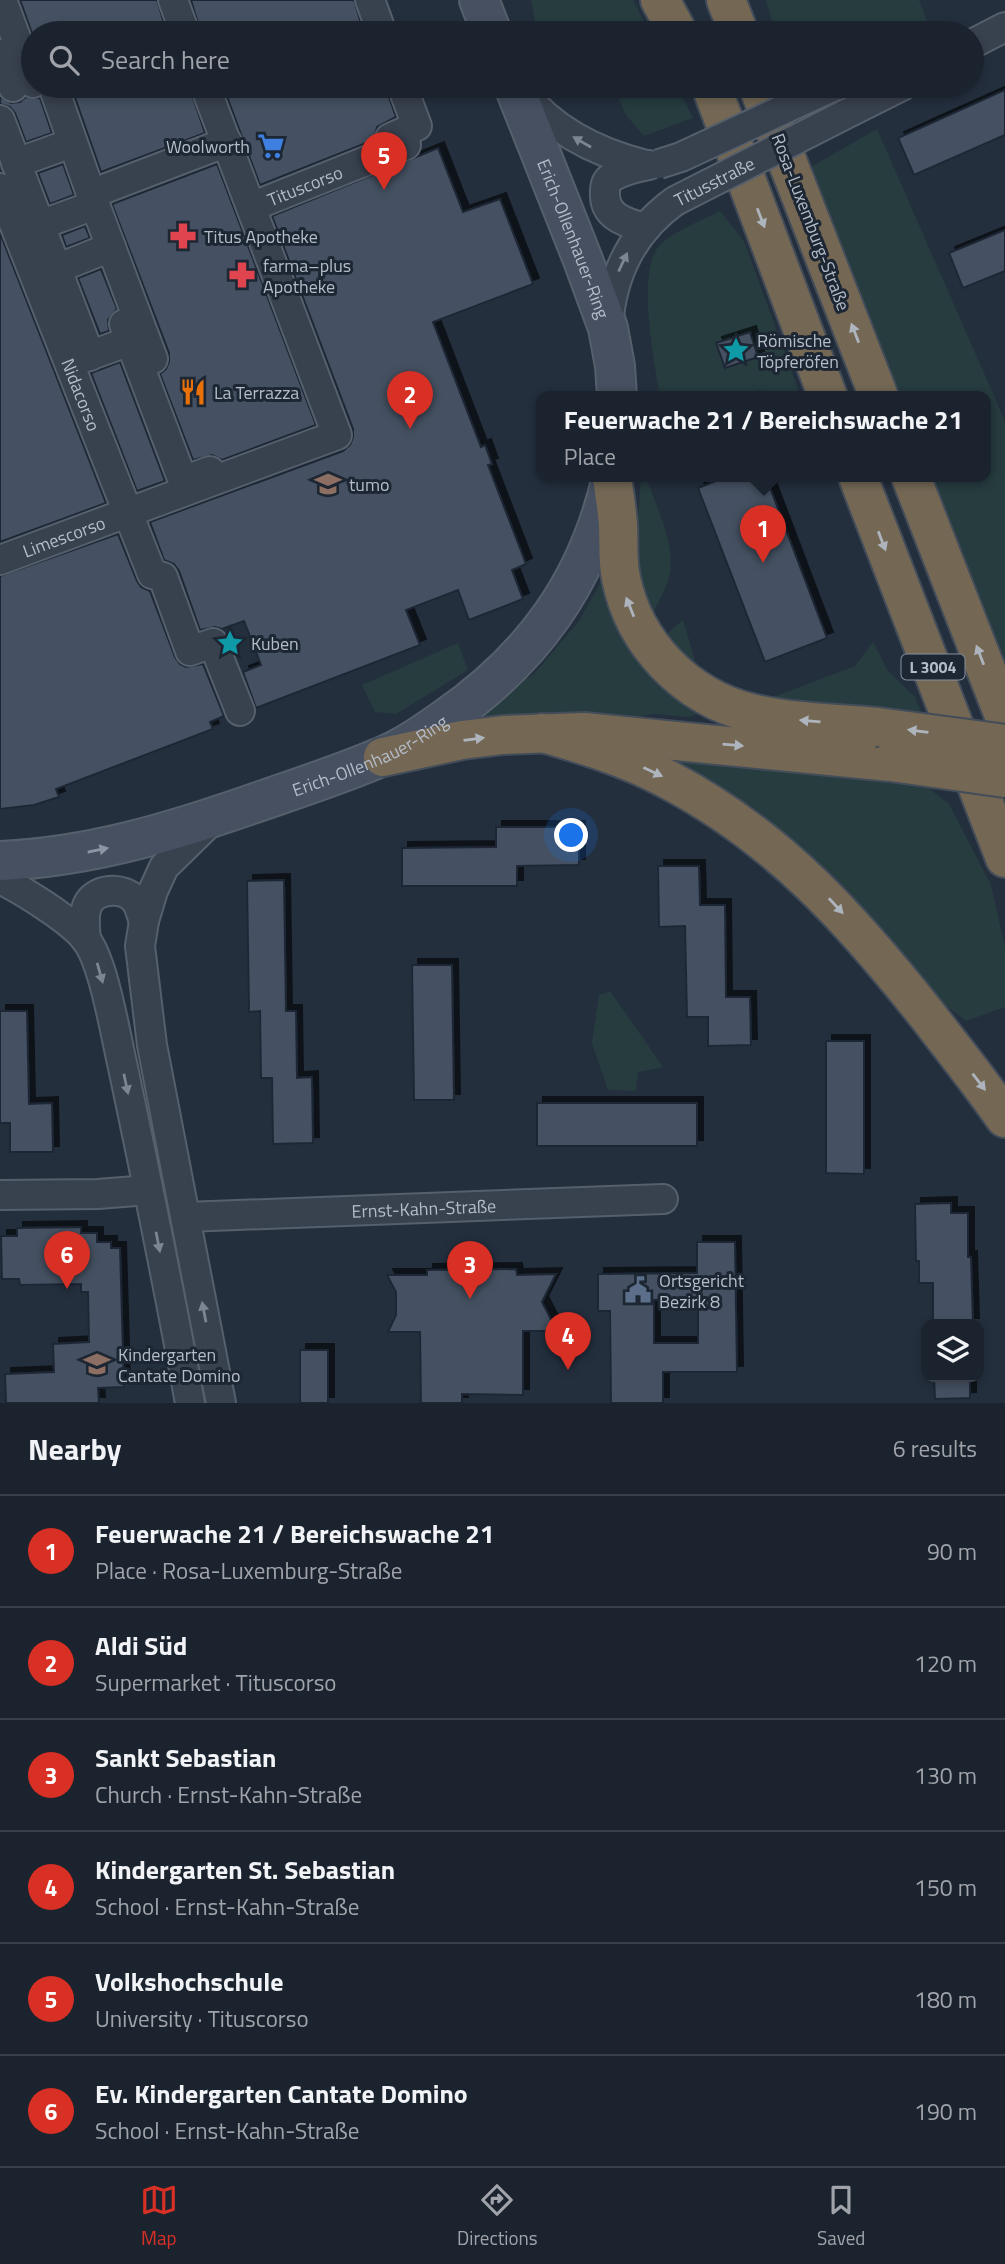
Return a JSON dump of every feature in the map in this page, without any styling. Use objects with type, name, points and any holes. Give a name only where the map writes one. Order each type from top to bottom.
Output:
[{"type":"highway","points":[[660,0],[671,21]]},
{"type":"highway","points":[[678,0],[686,21]]},
{"type":"highway","points":[[726,0],[734,21]]},
{"type":"highway","points":[[739,0],[743,21]]},
{"type":"highway","points":[[714,98],[826,391]]},
{"type":"highway","name":"Rosa-Luxemburg-Straße","points":[[763,98],[877,391]]},
{"type":"highway","points":[[613,482],[618,553],[625,596],[643,634],[671,669],[690,685],[711,698],[752,713],[885,744],[1005,778]]},
{"type":"highway","name":"L 3004","points":[[860,482],[1005,858]]},
{"type":"highway","name":"L 3004","points":[[913,482],[1005,718]]},
{"type":"highway","points":[[383,757],[462,740],[584,732],[648,737],[885,744],[1005,744]]},
{"type":"highway","points":[[543,733],[586,745],[665,778],[734,819],[769,846],[828,898],[861,933],[1005,1118]]},
{"type":"main road","name":"Erich-Ollenhauer-Ring","points":[[521,98],[608,328],[617,391]]},
{"type":"main road","name":"Erich-Ollenhauer-Ring","points":[[0,861],[31,860],[110,848],[215,817],[383,757],[424,734],[462,708],[531,644],[568,592],[583,564],[596,535],[611,482]]},
{"type":"street","points":[[2,0],[15,61]]},
{"type":"street","points":[[15,61],[22,0]]},
{"type":"street","points":[[370,0],[378,21]]},
{"type":"street","points":[[179,2],[183,21]]},
{"type":"street","points":[[33,98],[111,247],[201,486]]},
{"type":"street","points":[[56,98],[130,341],[183,481],[337,429]]},
{"type":"street","name":"Tituscorso","points":[[210,98],[337,429]]},
{"type":"street","name":"Tituscorso","points":[[211,98],[337,429]]},
{"type":"street","name":"Tituscorso","points":[[251,207],[400,148],[390,138],[417,126],[406,98]]},
{"type":"street","points":[[528,98],[567,133],[592,147],[618,158],[652,164]]},
{"type":"street","name":"Titusstraße","points":[[644,228],[613,216],[605,201],[606,184],[610,178],[681,157],[808,98]]},
{"type":"street","name":"Titusstraße","points":[[608,328],[610,301],[624,258],[644,228],[675,201],[878,98]]},
{"type":"street","name":"Nidacorso","points":[[0,120],[87,357],[130,341]]},
{"type":"street","points":[[40,225],[86,202],[227,142]]},
{"type":"street","points":[[16,163],[58,148]]},
{"type":"street","name":"Nidacorso","points":[[0,188],[152,575],[163,577],[190,651],[213,643],[240,711]]},
{"type":"street","points":[[35,278],[111,247]]},
{"type":"street","points":[[127,513],[201,486],[337,429]]},
{"type":"street","name":"Limescorso","points":[[0,560],[127,513]]},
{"type":"street","points":[[215,817],[164,867],[144,921],[141,946],[152,1045],[222,1403]]},
{"type":"street","points":[[0,879],[62,918],[86,940]]},
{"type":"street","points":[[144,921],[137,902],[130,895],[112,890],[94,897],[88,904],[84,919],[86,940],[97,963],[111,1017],[190,1403]]},
{"type":"street","points":[[0,1195],[148,1190]]},
{"type":"street","name":"Ernst-Kahn-Straße","points":[[186,1217],[663,1199]]},
{"type":"green space","points":[[531,0],[633,0],[644,21],[535,21]]},
{"type":"green space","points":[[766,0],[919,0],[927,21],[772,21]]},
{"type":"green space","points":[[618,98],[683,98],[693,118],[644,136],[626,115]]},
{"type":"green space","points":[[877,129],[1005,421],[1005,660],[934,482],[991,482],[991,391],[898,391],[809,168]]},
{"type":"green space","points":[[720,211],[744,241],[799,391],[659,391],[651,340],[649,272],[654,255],[662,243],[682,229]]},
{"type":"green space","points":[[641,482],[648,482],[668,539],[671,565],[668,582],[651,617],[637,581],[636,547]]},
{"type":"green space","points":[[605,575],[701,712],[689,717],[654,714],[627,719],[468,726],[468,712],[534,674],[579,621]]},
{"type":"green space","points":[[683,620],[698,670],[663,637]]},
{"type":"green space","points":[[873,642],[888,671],[915,697],[922,714],[776,704],[776,696],[855,666]]},
{"type":"green space","points":[[458,643],[468,670],[396,714],[375,712],[362,685]]},
{"type":"green space","points":[[616,750],[921,782],[949,804],[991,885],[1005,947],[1005,1007],[966,1021]]},
{"type":"green space","points":[[610,991],[663,1067],[638,1072],[636,1091],[608,1090],[592,1043],[599,995]]},
{"type":"building","points":[[20,0],[157,0],[163,21],[28,21]]},
{"type":"building","points":[[191,0],[354,0],[360,21],[197,21]]},
{"type":"building","points":[[1005,90],[1005,135],[914,175],[898,138]]},
{"type":"building","points":[[0,97],[11,103],[20,102],[25,98],[40,98],[52,133],[26,142],[15,113],[10,107],[0,104]]},
{"type":"building","points":[[75,98],[193,98],[205,133],[101,172]]},
{"type":"building","points":[[227,98],[389,98],[396,117],[377,127],[374,140],[260,185]]},
{"type":"building","points":[[438,148],[463,212],[500,199],[533,284],[433,322],[481,447],[485,445],[492,464],[488,465],[526,564],[512,570],[523,599],[469,620],[458,590],[406,610],[420,645],[256,708],[243,672],[261,665],[244,621],[222,629],[215,627],[200,630],[179,571],[174,564],[164,560],[150,522],[343,451],[350,445],[353,429],[272,216]]},
{"type":"building","points":[[63,164],[74,195],[50,204],[38,173]]},
{"type":"building","points":[[217,164],[316,425],[222,460],[212,455],[193,460],[160,374],[169,362],[169,353],[112,204]]},
{"type":"building","points":[[85,226],[90,238],[66,247],[62,235]]},
{"type":"building","points":[[1005,230],[1005,271],[963,288],[949,253]]},
{"type":"building","points":[[0,233],[106,503],[0,542]]},
{"type":"building","points":[[101,269],[117,309],[108,320],[109,331],[100,334],[78,278]]},
{"type":"building","points":[[750,332],[758,357],[725,368],[716,343]]},
{"type":"building","points":[[120,362],[165,481],[137,491],[91,373]]},
{"type":"building","points":[[713,482],[768,482],[827,638],[765,662],[698,488]]},
{"type":"building","points":[[118,534],[137,581],[141,587],[150,591],[175,657],[186,667],[203,664],[224,716],[210,722],[213,729],[56,789],[59,797],[34,805],[0,809],[0,576]]},
{"type":"building","points":[[496,827],[579,827],[579,865],[517,866],[517,886],[402,886],[402,848],[496,847]]},
{"type":"building","points":[[658,866],[699,866],[700,905],[725,905],[726,997],[750,997],[751,1045],[708,1046],[708,1017],[687,1017],[685,926],[659,927]]},
{"type":"building","points":[[284,880],[286,1011],[296,1011],[297,1078],[312,1077],[313,1143],[273,1144],[272,1078],[261,1078],[260,1011],[249,1012],[247,881]]},
{"type":"building","points":[[412,965],[452,965],[454,1100],[414,1100]]},
{"type":"building","points":[[0,1011],[27,1011],[29,1104],[52,1103],[53,1152],[10,1152],[10,1123],[0,1123]]},
{"type":"building","points":[[826,1041],[864,1041],[864,1174],[826,1173]]},
{"type":"building","points":[[537,1103],[697,1103],[697,1146],[537,1146]]},
{"type":"building","points":[[951,1203],[951,1213],[968,1213],[973,1319],[933,1319],[933,1283],[919,1283],[915,1204]]},
{"type":"building","points":[[81,1227],[81,1233],[97,1233],[97,1242],[111,1242],[111,1248],[120,1248],[124,1387],[98,1388],[99,1403],[6,1403],[5,1374],[54,1372],[53,1344],[89,1342],[88,1292],[81,1292],[81,1284],[20,1285],[19,1279],[2,1279],[1,1236],[17,1236],[17,1228]]},
{"type":"building","points":[[697,1242],[735,1242],[737,1372],[663,1372],[663,1403],[611,1403],[610,1311],[598,1311],[598,1274],[697,1273]],"holes":[[[698,1298],[698,1343],[654,1343],[654,1300]]]},
{"type":"building","points":[[516,1269],[517,1275],[556,1274],[542,1302],[557,1331],[523,1331],[523,1395],[462,1394],[462,1403],[421,1403],[420,1332],[388,1332],[396,1315],[396,1292],[387,1275],[427,1275],[427,1270]]},
{"type":"building","points":[[300,1350],[328,1350],[328,1403],[300,1403]]},
{"type":"building","points":[[934,1382],[970,1382],[970,1398],[935,1399]]},
{"type":"place","name":"Woolworth","points":[[271,146]]},
{"type":"place","name":"Volkshochschule","points":[[384,190]]},
{"type":"place","name":"Titus Apotheke","points":[[183,236]]},
{"type":"place","name":"farma–plus Apotheke","points":[[242,275]]},
{"type":"place","name":"Römische Töpferöfen","points":[[736,350]]},
{"type":"place","name":"La Terrazza","points":[[193,392]]},
{"type":"place","name":"Aldi Süd","points":[[410,429]]},
{"type":"place","name":"tumo","points":[[328,484]]},
{"type":"place","name":"Feuerwache 21 / Bereichswache 21","points":[[763,563]]},
{"type":"place","name":"Kuben","points":[[230,643]]},
{"type":"place","name":"Ev. Kindergarten Cantate Domino","points":[[67,1289]]},
{"type":"place","name":"Ortsgericht Bezirk 8","points":[[638,1290]]},
{"type":"place","name":"Sankt Sebastian","points":[[470,1299]]},
{"type":"place","name":"Kindergarten Cantate Domino","points":[[97,1364]]},
{"type":"place","name":"Kindergarten St. Sebastian","points":[[568,1370]]}]
